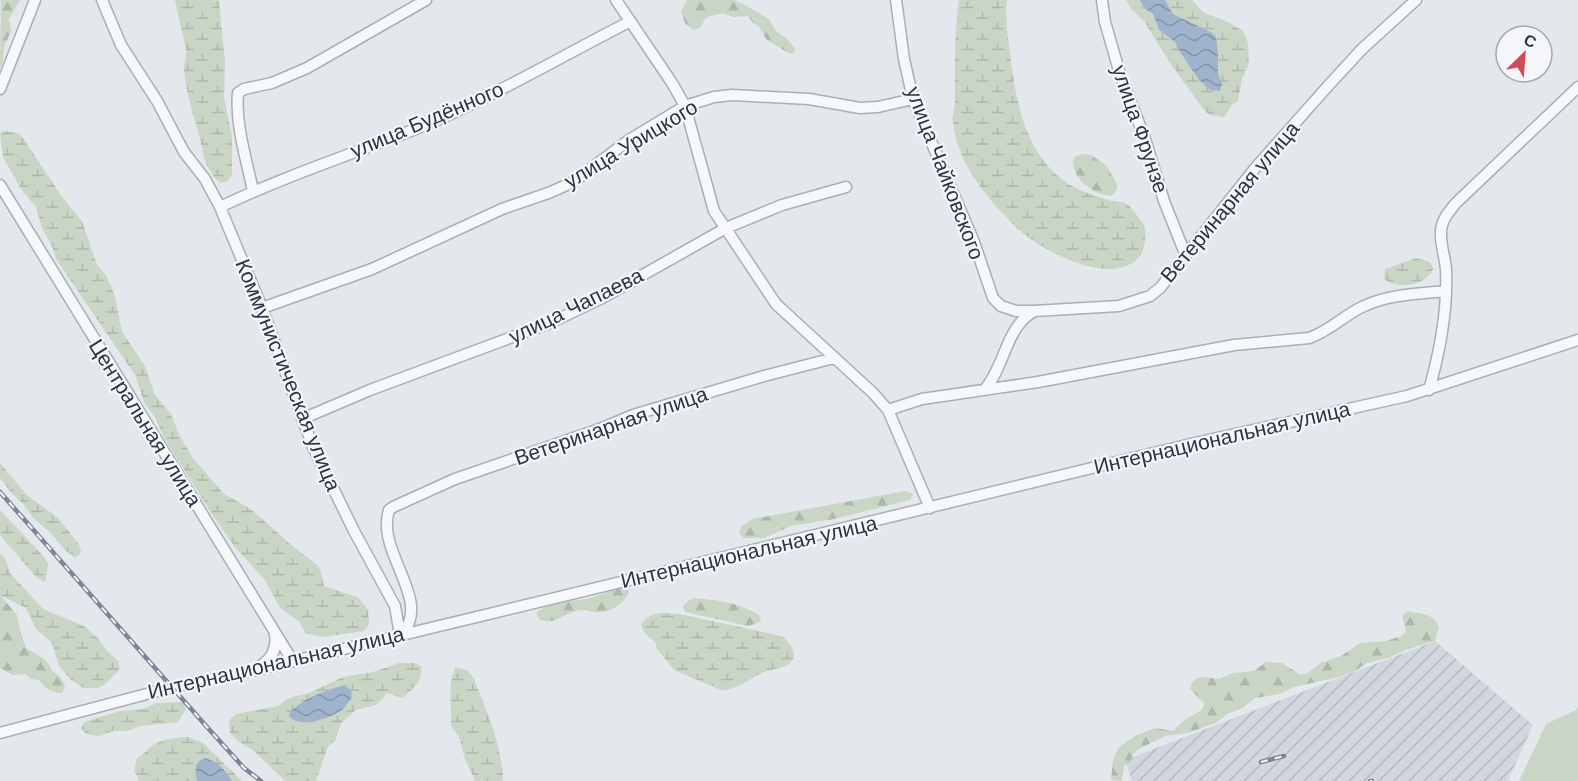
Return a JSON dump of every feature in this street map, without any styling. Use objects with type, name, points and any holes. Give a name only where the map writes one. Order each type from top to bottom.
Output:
[{"type":"street","points":[[0,89],[35,0]]},
{"type":"street","name":"Коммунистическая улица","points":[[102,0],[121,45],[158,101],[184,152],[205,179],[220,207],[262,308],[302,419],[335,494],[395,606],[400,635]]},
{"type":"street","points":[[253,191],[241,130],[238,93],[243,89],[272,83],[307,68],[426,0]]},
{"type":"street","points":[[616,0],[685,106],[714,211],[776,304],[873,393],[888,410],[930,508]]},
{"type":"street","name":"улица Чайковского","points":[[896,0],[904,59],[913,99],[974,242],[988,287],[993,298],[1001,306]]},
{"type":"street","name":"улица Фрунзе","points":[[1102,0],[1105,22],[1120,74],[1144,136],[1164,201],[1186,256]]},
{"type":"street","name":"Ветеринарная улица","points":[[1001,306],[1016,311],[1034,311],[1119,306],[1150,296],[1160,288],[1256,167],[1328,86],[1362,49],[1416,0]]},
{"type":"street","name":"улица Будённого","points":[[220,207],[253,191],[433,122],[496,93],[629,22]]},
{"type":"street","points":[[1430,390],[1437,361],[1446,291],[1446,267],[1440,232],[1443,220],[1456,203],[1578,87]]},
{"type":"street","name":"улица Урицкого","points":[[262,308],[372,269],[502,209],[573,182],[629,140],[685,106],[732,94],[809,99],[860,108],[878,107],[913,99]]},
{"type":"street","name":"Центральная улица","points":[[0,185],[292,660]]},
{"type":"street","name":"улица Чапаева","points":[[302,419],[361,394],[550,323],[602,298],[726,228],[782,205],[846,187]]},
{"type":"street","points":[[888,410],[922,399],[1038,382],[1234,345],[1309,338],[1321,334],[1369,303],[1394,296],[1446,291]]},
{"type":"street","points":[[985,388],[997,374],[1015,330],[1025,317],[1034,311]]},
{"type":"street","name":"Интернациональная улица","points":[[0,733],[177,686],[252,671],[1195,443],[1430,390],[1578,340]]},
{"type":"street","name":"Ветеринарная улица","points":[[400,635],[408,627],[412,614],[410,598],[386,529],[388,510],[455,479],[597,430],[633,415],[834,358]]},
{"type":"street","points":[[252,671],[264,664],[273,654],[276,645],[275,634]]},
{"type":"shaded area","points":[[1435,641],[1533,725],[1508,781],[1132,781],[1125,760]]},
{"type":"green space","points":[[1,0],[20,0],[9,19],[11,32],[4,46],[3,62],[0,68]]},
{"type":"green space","points":[[175,0],[219,0],[225,61],[224,98],[232,136],[232,174],[228,181],[220,183],[209,169],[204,157],[186,84],[184,69],[186,50]]},
{"type":"green space","points":[[687,0],[734,0],[743,4],[769,19],[776,31],[795,49],[794,53],[790,54],[766,39],[759,27],[748,16],[733,17],[723,13],[710,16],[705,19],[701,27],[693,30],[685,23],[681,11]]},
{"type":"green space","points":[[959,0],[1007,0],[1007,27],[1016,90],[1025,126],[1032,142],[1041,157],[1067,183],[1093,195],[1125,203],[1136,214],[1144,225],[1145,241],[1140,256],[1128,265],[1113,269],[1096,268],[1060,256],[1043,247],[1018,229],[976,181],[961,152],[953,120]]},
{"type":"green space","points":[[1126,0],[1140,0],[1144,8],[1153,14],[1159,30],[1175,42],[1199,79],[1210,90],[1222,88],[1217,73],[1218,53],[1211,32],[1173,14],[1165,0],[1192,0],[1203,12],[1243,31],[1248,43],[1249,64],[1242,79],[1238,101],[1232,105],[1224,117],[1210,115],[1204,110],[1170,63],[1144,21],[1131,9]]},
{"type":"green space","points":[[4,131],[18,133],[23,138],[62,197],[82,221],[97,265],[106,275],[115,296],[122,332],[145,366],[155,395],[171,414],[180,437],[193,458],[223,493],[252,510],[317,565],[321,571],[324,586],[357,597],[368,609],[369,624],[364,631],[322,637],[305,633],[299,621],[280,608],[265,580],[234,546],[164,438],[156,419],[144,402],[135,375],[56,259],[42,228],[36,207],[21,189],[3,157],[0,134]]},
{"type":"green space","points":[[1083,154],[1091,155],[1106,165],[1117,184],[1117,189],[1112,196],[1090,189],[1079,178],[1073,164],[1074,157]]},
{"type":"green space","points":[[1416,258],[1430,262],[1433,269],[1424,280],[1403,285],[1384,279],[1385,269]]},
{"type":"green space","points":[[0,463],[28,496],[57,517],[78,543],[80,554],[75,558],[33,518],[0,478]]},
{"type":"green space","points":[[906,491],[913,494],[910,500],[834,519],[791,526],[764,538],[744,538],[739,533],[741,527],[752,519]]},
{"type":"green space","points":[[0,510],[45,558],[48,565],[44,582],[37,578],[0,535]]},
{"type":"green space","points":[[0,553],[5,558],[10,573],[43,609],[84,626],[118,661],[120,669],[105,684],[98,688],[83,688],[70,679],[59,666],[52,643],[36,629],[26,608],[0,595]]},
{"type":"green space","points":[[625,585],[629,591],[622,602],[605,612],[575,611],[552,621],[540,620],[536,613],[556,603],[593,597]]},
{"type":"green space","points":[[0,595],[17,615],[26,648],[45,660],[52,671],[61,678],[65,686],[62,693],[48,690],[39,680],[31,679],[25,674],[13,675],[0,668]]},
{"type":"green space","points":[[695,598],[734,604],[759,615],[761,622],[748,626],[685,612],[683,606]]},
{"type":"green space","points":[[1408,611],[1426,614],[1433,618],[1439,627],[1435,641],[1367,663],[1339,677],[1294,687],[1279,694],[1255,698],[1243,708],[1229,713],[1217,722],[1188,733],[1165,736],[1137,750],[1124,767],[1122,781],[1111,780],[1113,761],[1118,748],[1135,736],[1155,728],[1173,731],[1183,721],[1202,710],[1204,703],[1190,689],[1192,682],[1197,678],[1219,679],[1233,673],[1254,671],[1266,662],[1282,663],[1301,675],[1308,673],[1320,663],[1341,656],[1360,643],[1386,641],[1401,636],[1406,631],[1402,616]]},
{"type":"green space","points":[[665,613],[781,636],[791,646],[793,658],[784,666],[764,672],[743,684],[721,690],[674,670],[657,649],[655,642],[644,632],[641,625],[648,617]]},
{"type":"green space","points":[[399,663],[413,663],[421,666],[419,681],[403,698],[386,693],[376,705],[356,710],[341,723],[335,741],[328,746],[316,781],[285,781],[254,751],[230,733],[229,721],[236,714],[278,706],[285,700],[307,694],[343,677],[373,672]],"holes":[[[338,687],[352,694],[346,707],[294,707],[305,703],[313,696]]]},
{"type":"green space","points":[[455,668],[466,670],[474,679],[497,742],[503,781],[475,781],[465,759],[459,737],[451,726],[450,689]]},
{"type":"green space","points":[[183,702],[186,709],[178,722],[141,726],[99,736],[86,734],[81,728],[84,722],[120,711],[143,709],[157,703]]},
{"type":"green space","points":[[1578,706],[1578,781],[1519,781],[1546,724],[1576,710]]},
{"type":"green space","points":[[188,737],[203,743],[242,781],[232,781],[224,768],[195,767],[197,781],[140,781],[134,771],[137,758],[157,743]]},
{"type":"water","points":[[1140,0],[1165,0],[1173,14],[1211,32],[1216,37],[1218,73],[1222,85],[1220,91],[1210,90],[1199,80],[1175,42],[1159,30],[1153,14],[1144,8]]},
{"type":"water","points":[[345,685],[351,690],[352,698],[339,712],[313,722],[300,722],[289,716],[297,706],[305,701],[322,692]]},
{"type":"water","points":[[205,758],[221,766],[232,781],[197,781],[195,770]]},
{"type":"railway","points":[[0,492],[244,768],[261,781]]},
{"type":"railway","points":[[1261,762],[1284,756]]}]
